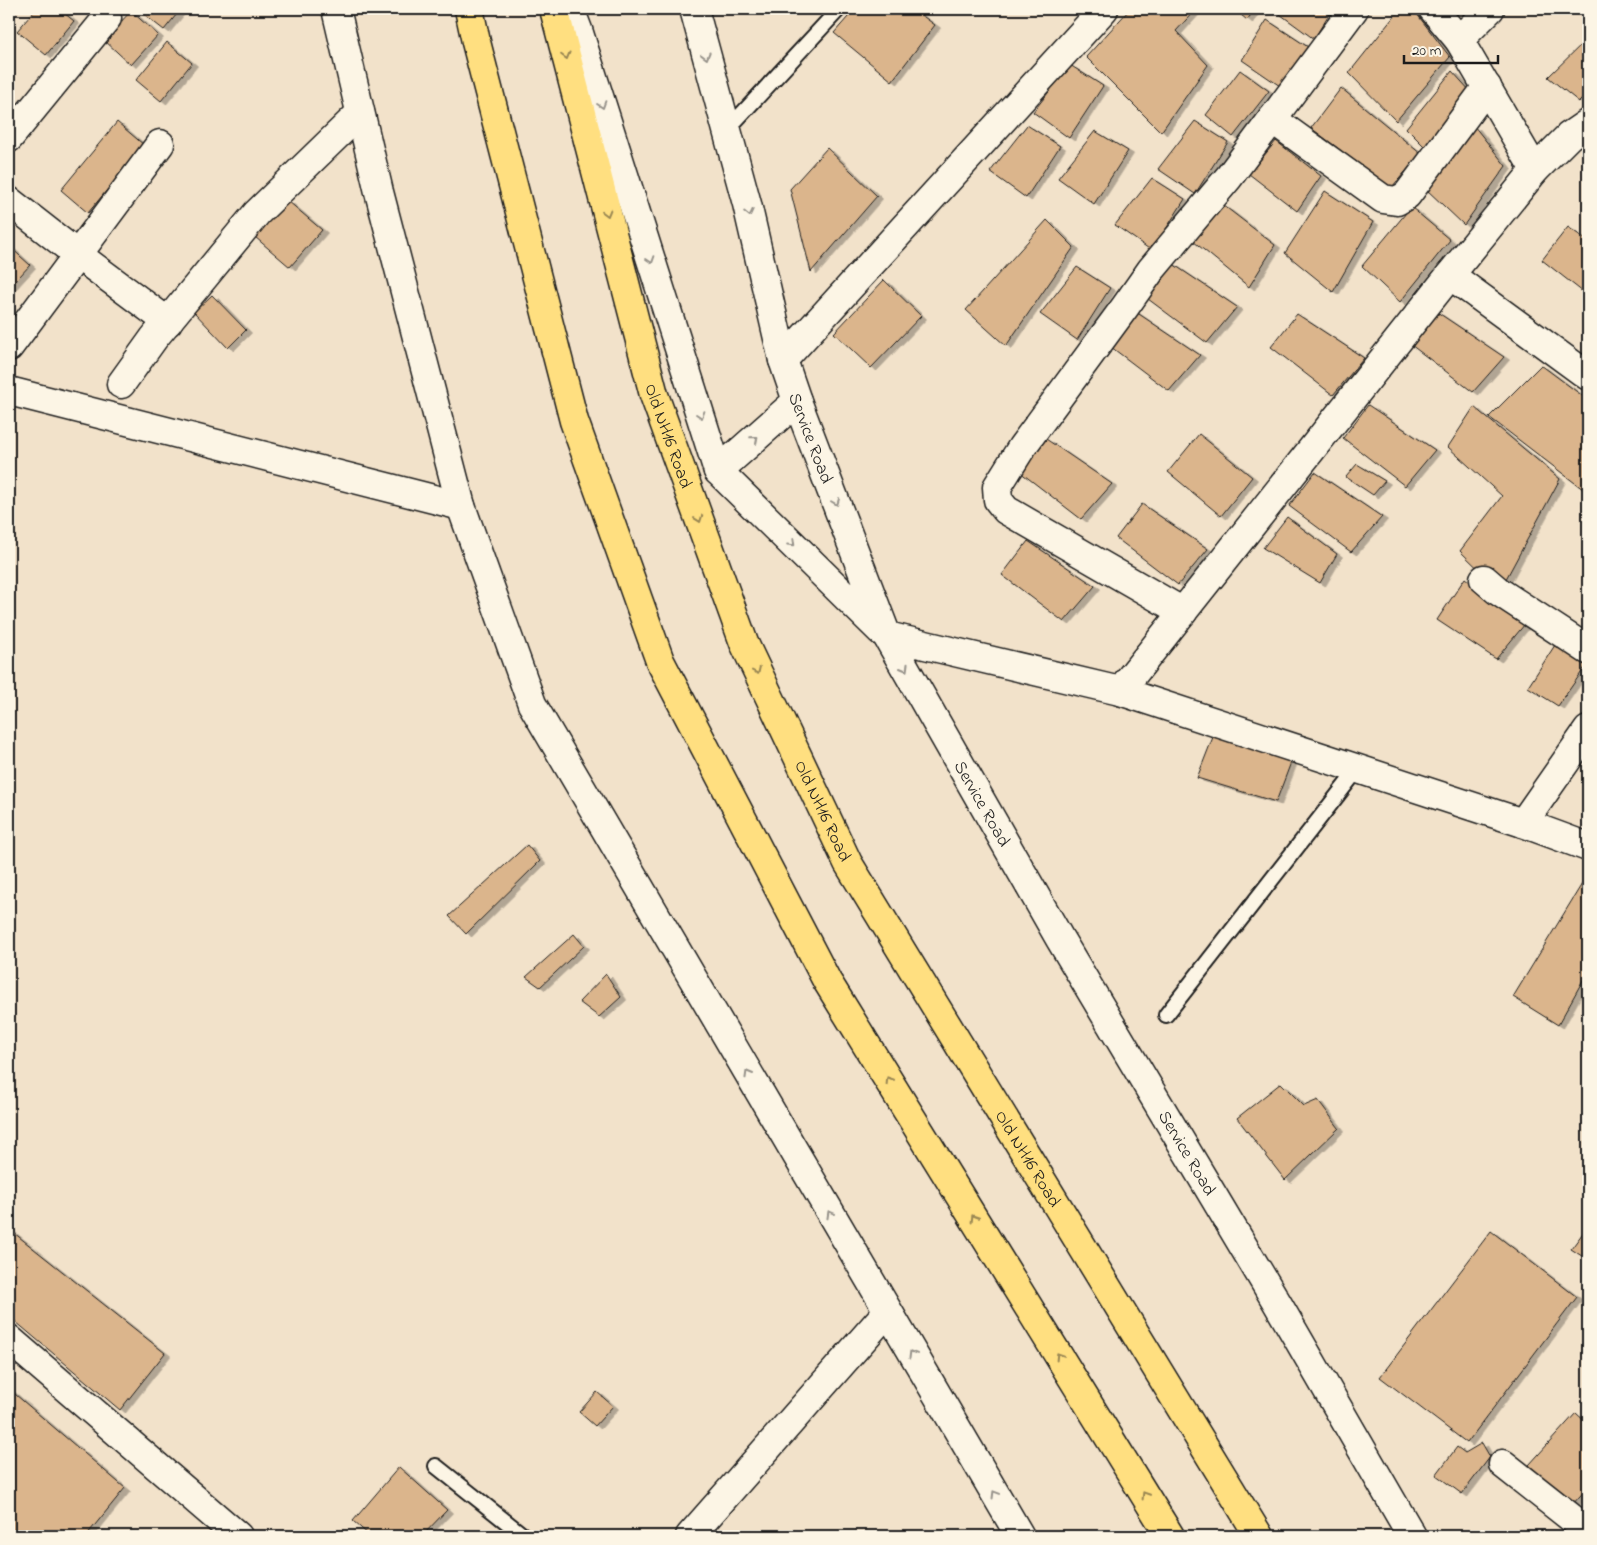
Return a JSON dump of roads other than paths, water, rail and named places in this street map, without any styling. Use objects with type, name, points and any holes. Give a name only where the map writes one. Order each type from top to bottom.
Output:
[{"type":"main road","points":[[469,9],[478,52],[574,421],[660,661],[827,981],[1170,1536]]},
{"type":"main road","name":"Old NH16 Road","points":[[554,9],[654,395],[744,643],[848,863],[1260,1536]]},
{"type":"street","points":[[336,9],[379,192],[460,506],[532,704],[1020,1536]]},
{"type":"street","points":[[570,9],[718,471],[887,636],[1120,691],[1523,823],[1588,847]]},
{"type":"street","name":"Service Road","points":[[694,9],[746,204],[783,360],[887,636],[1060,939],[1276,1301],[1412,1536]]},
{"type":"street","points":[[783,360],[1104,9]]},
{"type":"street","points":[[1183,612],[1006,510],[998,500],[997,487],[1022,447],[1151,270],[1229,177],[1354,9]]},
{"type":"street","points":[[1433,9],[1459,40],[1536,170]]},
{"type":"street","points":[[1459,40],[1490,9]]},
{"type":"street","points":[[9,138],[107,18]]},
{"type":"street","points":[[1272,119],[1383,199],[1397,200],[1407,195],[1486,87]]},
{"type":"street","points":[[121,384],[154,338],[257,213],[360,113]]},
{"type":"street","points":[[1120,691],[1450,275],[1536,170],[1582,137]]},
{"type":"street","points":[[9,347],[160,144]]},
{"type":"street","points":[[9,201],[78,256],[168,322]]},
{"type":"street","points":[[1450,275],[1588,376]]},
{"type":"street","points":[[9,391],[460,506]]},
{"type":"street","points":[[718,471],[797,401]]},
{"type":"street","points":[[1484,579],[1498,591],[1588,650]]},
{"type":"street","points":[[1523,823],[1588,730]]},
{"type":"street","points":[[690,1536],[887,1312]]},
{"type":"street","points":[[9,1339],[238,1536]]},
{"type":"street","points":[[1503,1464],[1588,1530]]},
{"type":"lane","points":[[726,131],[839,9]]},
{"type":"lane","points":[[1166,1015],[1358,769]]},
{"type":"lane","points":[[436,1466],[524,1536]]}]
